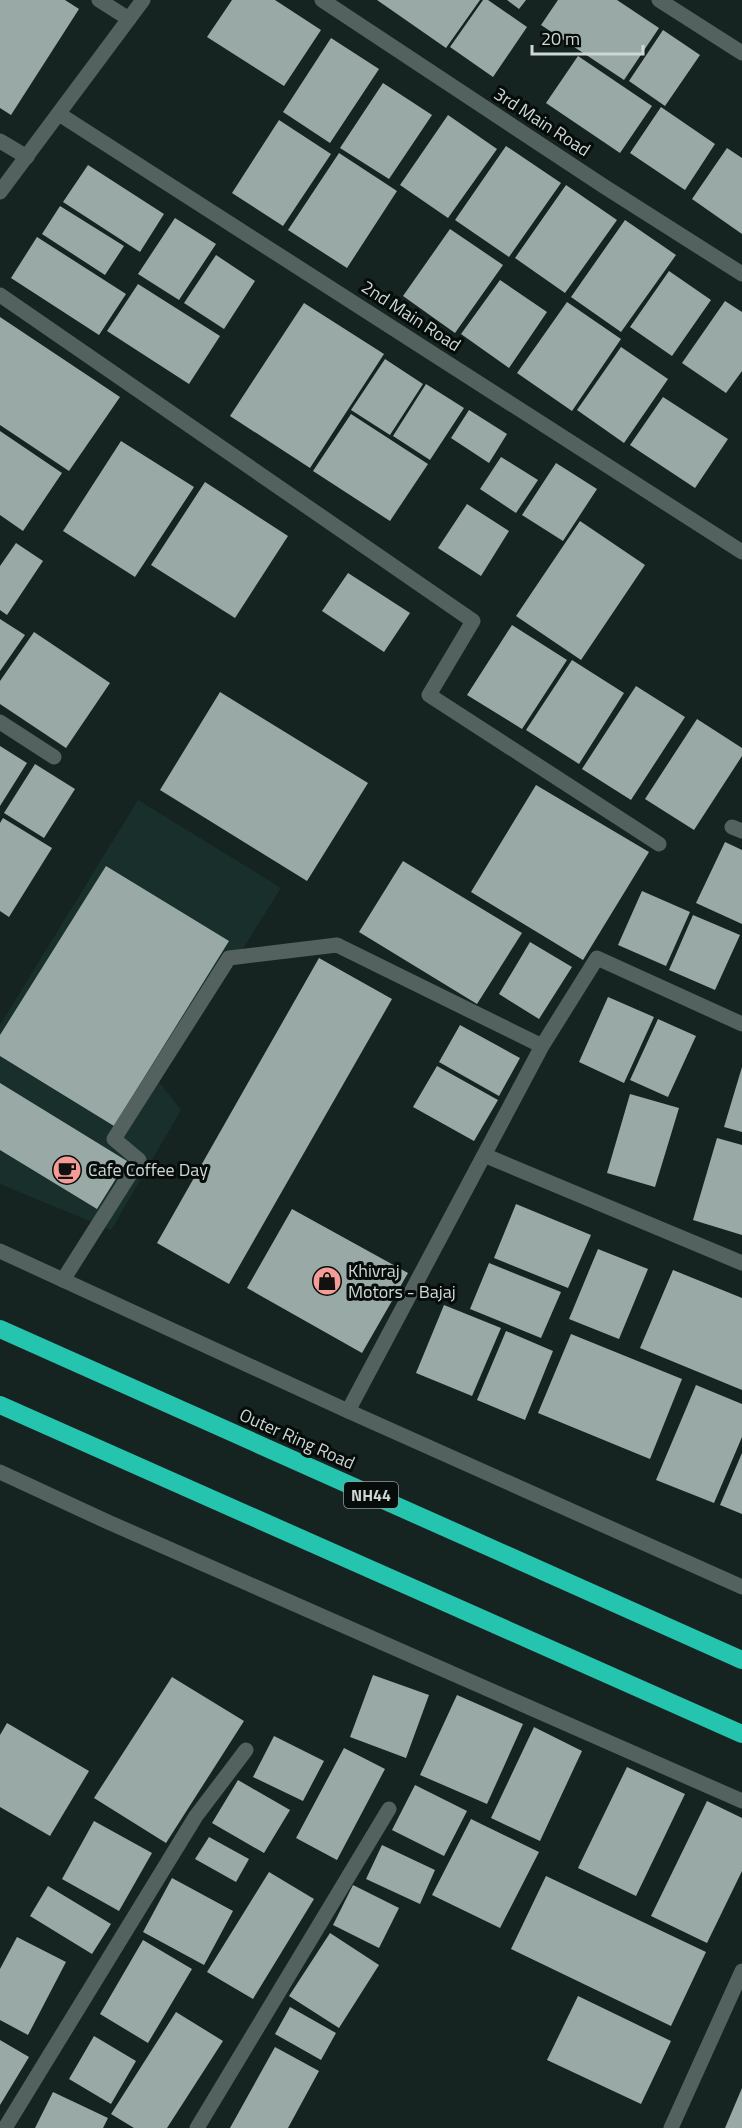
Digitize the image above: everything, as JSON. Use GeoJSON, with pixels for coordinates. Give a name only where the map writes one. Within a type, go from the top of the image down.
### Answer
{"type":"FeatureCollection","features":[{"type":"Feature","properties":{"kind":"highway","name":"Outer Ring Road"},"geometry":{"type":"LineString","coordinates":[[0,1329],[742,1660]]}},
{"type":"Feature","properties":{"kind":"highway"},"geometry":{"type":"LineString","coordinates":[[0,1404],[742,1734]]}},
{"type":"Feature","properties":{"kind":"street"},"geometry":{"type":"LineString","coordinates":[[99,0],[129,19]]}},
{"type":"Feature","properties":{"kind":"street"},"geometry":{"type":"LineString","coordinates":[[0,192],[143,0]]}},
{"type":"Feature","properties":{"kind":"street","name":"3rd Main Road"},"geometry":{"type":"LineString","coordinates":[[322,0],[605,187],[742,274]]}},
{"type":"Feature","properties":{"kind":"street"},"geometry":{"type":"LineString","coordinates":[[659,0],[742,53]]}},
{"type":"Feature","properties":{"kind":"street","name":"2nd Main Road"},"geometry":{"type":"LineString","coordinates":[[59,114],[742,552]]}},
{"type":"Feature","properties":{"kind":"street"},"geometry":{"type":"LineString","coordinates":[[0,141],[27,157]]}},
{"type":"Feature","properties":{"kind":"street"},"geometry":{"type":"LineString","coordinates":[[0,296],[473,621],[429,695],[659,844]]}},
{"type":"Feature","properties":{"kind":"street"},"geometry":{"type":"LineString","coordinates":[[0,722],[54,757]]}},
{"type":"Feature","properties":{"kind":"street"},"geometry":{"type":"LineString","coordinates":[[63,1280],[139,1160],[114,1139],[229,957],[337,945],[543,1046]]}},
{"type":"Feature","properties":{"kind":"street"},"geometry":{"type":"LineString","coordinates":[[348,1411],[543,1046],[597,958],[742,1024]]}},
{"type":"Feature","properties":{"kind":"street"},"geometry":{"type":"LineString","coordinates":[[484,1155],[742,1263]]}},
{"type":"Feature","properties":{"kind":"street"},"geometry":{"type":"LineString","coordinates":[[0,1251],[348,1411],[742,1587]]}},
{"type":"Feature","properties":{"kind":"street"},"geometry":{"type":"LineString","coordinates":[[0,1472],[119,1527],[742,1801]]}},
{"type":"Feature","properties":{"kind":"street"},"geometry":{"type":"LineString","coordinates":[[5,2128],[196,1816],[246,1750]]}},
{"type":"Feature","properties":{"kind":"street"},"geometry":{"type":"LineString","coordinates":[[197,2128],[389,1809]]}},
{"type":"Feature","properties":{"kind":"street"},"geometry":{"type":"LineString","coordinates":[[671,2128],[742,1971]]}},
{"type":"Feature","properties":{"kind":"shaded area"},"geometry":{"type":"Polygon","coordinates":[[[138,800],[281,888],[159,1082],[181,1110],[111,1230],[0,1184],[0,1025],[138,800]]]}},
{"type":"Feature","properties":{"kind":"building"},"geometry":{"type":"Polygon","coordinates":[[[0,0],[65,0],[79,9],[11,115],[0,108],[0,0]]]}},
{"type":"Feature","properties":{"kind":"building"},"geometry":{"type":"Polygon","coordinates":[[[232,0],[275,0],[321,30],[284,86],[207,37],[232,0]]]}},
{"type":"Feature","properties":{"kind":"building"},"geometry":{"type":"Polygon","coordinates":[[[377,0],[480,0],[446,48],[377,0]]]}},
{"type":"Feature","properties":{"kind":"building"},"geometry":{"type":"Polygon","coordinates":[[[483,0],[488,0],[527,27],[493,77],[450,47],[483,0]]]}},
{"type":"Feature","properties":{"kind":"building"},"geometry":{"type":"Polygon","coordinates":[[[507,0],[526,0],[519,9],[507,0]]]}},
{"type":"Feature","properties":{"kind":"building"},"geometry":{"type":"Polygon","coordinates":[[[558,0],[617,0],[659,28],[624,80],[541,25],[558,0]]]}},
{"type":"Feature","properties":{"kind":"building"},"geometry":{"type":"Polygon","coordinates":[[[663,30],[700,55],[665,106],[629,81],[663,30]]]}},
{"type":"Feature","properties":{"kind":"building"},"geometry":{"type":"Polygon","coordinates":[[[331,38],[379,69],[330,143],[283,112],[331,38]]]}},
{"type":"Feature","properties":{"kind":"building"},"geometry":{"type":"Polygon","coordinates":[[[578,56],[652,106],[620,153],[546,103],[578,56]]]}},
{"type":"Feature","properties":{"kind":"building"},"geometry":{"type":"Polygon","coordinates":[[[383,83],[432,115],[389,179],[340,148],[383,83]]]}},
{"type":"Feature","properties":{"kind":"building"},"geometry":{"type":"Polygon","coordinates":[[[661,107],[715,144],[685,190],[630,153],[661,107]]]}},
{"type":"Feature","properties":{"kind":"building"},"geometry":{"type":"Polygon","coordinates":[[[448,115],[497,149],[448,218],[400,185],[448,115]]]}},
{"type":"Feature","properties":{"kind":"building"},"geometry":{"type":"Polygon","coordinates":[[[279,120],[331,154],[283,226],[232,193],[279,120]]]}},
{"type":"Feature","properties":{"kind":"building"},"geometry":{"type":"Polygon","coordinates":[[[506,146],[561,183],[509,257],[455,220],[506,146]]]}},
{"type":"Feature","properties":{"kind":"building"},"geometry":{"type":"Polygon","coordinates":[[[727,148],[742,158],[742,234],[692,199],[727,148]]]}},
{"type":"Feature","properties":{"kind":"building"},"geometry":{"type":"Polygon","coordinates":[[[339,153],[397,191],[347,268],[288,230],[339,153]]]}},
{"type":"Feature","properties":{"kind":"building"},"geometry":{"type":"Polygon","coordinates":[[[88,165],[164,214],[140,252],[63,202],[88,165]]]}},
{"type":"Feature","properties":{"kind":"building"},"geometry":{"type":"Polygon","coordinates":[[[566,185],[617,220],[565,293],[515,258],[566,185]]]}},
{"type":"Feature","properties":{"kind":"building"},"geometry":{"type":"Polygon","coordinates":[[[60,206],[124,246],[105,275],[42,234],[60,206]]]}},
{"type":"Feature","properties":{"kind":"building"},"geometry":{"type":"Polygon","coordinates":[[[175,218],[216,244],[179,300],[138,274],[175,218]]]}},
{"type":"Feature","properties":{"kind":"building"},"geometry":{"type":"Polygon","coordinates":[[[625,220],[676,255],[621,332],[571,297],[625,220]]]}},
{"type":"Feature","properties":{"kind":"building"},"geometry":{"type":"Polygon","coordinates":[[[450,229],[503,265],[455,333],[403,296],[450,229]]]}},
{"type":"Feature","properties":{"kind":"building"},"geometry":{"type":"Polygon","coordinates":[[[37,237],[126,294],[99,335],[11,278],[37,237]]]}},
{"type":"Feature","properties":{"kind":"building"},"geometry":{"type":"Polygon","coordinates":[[[216,255],[255,281],[224,329],[184,303],[216,255]]]}},
{"type":"Feature","properties":{"kind":"building"},"geometry":{"type":"Polygon","coordinates":[[[669,271],[711,300],[672,356],[630,327],[669,271]]]}},
{"type":"Feature","properties":{"kind":"building"},"geometry":{"type":"Polygon","coordinates":[[[500,280],[547,312],[509,368],[461,334],[500,280]]]}},
{"type":"Feature","properties":{"kind":"building"},"geometry":{"type":"Polygon","coordinates":[[[138,284],[220,336],[189,384],[107,331],[138,284]]]}},
{"type":"Feature","properties":{"kind":"building"},"geometry":{"type":"Polygon","coordinates":[[[725,301],[742,312],[742,371],[726,393],[682,363],[725,301]]]}},
{"type":"Feature","properties":{"kind":"building"},"geometry":{"type":"Polygon","coordinates":[[[567,302],[621,339],[572,411],[517,373],[567,302]]]}},
{"type":"Feature","properties":{"kind":"building"},"geometry":{"type":"Polygon","coordinates":[[[304,303],[384,354],[310,468],[230,416],[304,303]]]}},
{"type":"Feature","properties":{"kind":"building"},"geometry":{"type":"Polygon","coordinates":[[[0,317],[120,397],[69,471],[0,425],[0,317]]]}},
{"type":"Feature","properties":{"kind":"building"},"geometry":{"type":"Polygon","coordinates":[[[621,347],[668,379],[624,443],[577,410],[621,347]]]}},
{"type":"Feature","properties":{"kind":"building"},"geometry":{"type":"Polygon","coordinates":[[[385,359],[423,384],[390,435],[351,410],[385,359]]]}},
{"type":"Feature","properties":{"kind":"building"},"geometry":{"type":"Polygon","coordinates":[[[426,384],[464,408],[430,460],[393,436],[426,384]]]}},
{"type":"Feature","properties":{"kind":"building"},"geometry":{"type":"Polygon","coordinates":[[[663,397],[728,439],[695,488],[630,445],[663,397]]]}},
{"type":"Feature","properties":{"kind":"building"},"geometry":{"type":"Polygon","coordinates":[[[469,410],[507,434],[489,463],[451,438],[469,410]]]}},
{"type":"Feature","properties":{"kind":"building"},"geometry":{"type":"Polygon","coordinates":[[[351,414],[428,464],[390,521],[313,471],[351,414]]]}},
{"type":"Feature","properties":{"kind":"building"},"geometry":{"type":"Polygon","coordinates":[[[0,431],[62,473],[23,531],[0,515],[0,431]]]}},
{"type":"Feature","properties":{"kind":"building"},"geometry":{"type":"Polygon","coordinates":[[[121,441],[194,487],[135,577],[63,531],[121,441]]]}},
{"type":"Feature","properties":{"kind":"building"},"geometry":{"type":"Polygon","coordinates":[[[501,457],[538,480],[516,513],[480,489],[501,457]]]}},
{"type":"Feature","properties":{"kind":"building"},"geometry":{"type":"Polygon","coordinates":[[[556,463],[597,489],[563,541],[522,515],[556,463]]]}},
{"type":"Feature","properties":{"kind":"building"},"geometry":{"type":"Polygon","coordinates":[[[205,482],[288,536],[235,618],[151,565],[205,482]]]}},
{"type":"Feature","properties":{"kind":"building"},"geometry":{"type":"Polygon","coordinates":[[[467,504],[509,531],[481,576],[438,548],[467,504]]]}},
{"type":"Feature","properties":{"kind":"building"},"geometry":{"type":"Polygon","coordinates":[[[580,521],[645,565],[581,660],[516,616],[580,521]]]}},
{"type":"Feature","properties":{"kind":"building"},"geometry":{"type":"Polygon","coordinates":[[[16,543],[43,561],[7,615],[0,610],[0,566],[16,543]]]}},
{"type":"Feature","properties":{"kind":"building"},"geometry":{"type":"Polygon","coordinates":[[[348,573],[410,613],[384,652],[322,611],[348,573]]]}},
{"type":"Feature","properties":{"kind":"building"},"geometry":{"type":"Polygon","coordinates":[[[0,619],[25,635],[0,671],[0,619]]]}},
{"type":"Feature","properties":{"kind":"building"},"geometry":{"type":"Polygon","coordinates":[[[512,625],[567,660],[522,729],[467,695],[512,625]]]}},
{"type":"Feature","properties":{"kind":"building"},"geometry":{"type":"Polygon","coordinates":[[[34,632],[110,683],[66,748],[0,704],[0,681],[34,632]]]}},
{"type":"Feature","properties":{"kind":"building"},"geometry":{"type":"Polygon","coordinates":[[[572,660],[624,693],[579,764],[526,730],[572,660]]]}},
{"type":"Feature","properties":{"kind":"building"},"geometry":{"type":"Polygon","coordinates":[[[636,686],[685,717],[631,800],[582,769],[636,686]]]}},
{"type":"Feature","properties":{"kind":"building"},"geometry":{"type":"Polygon","coordinates":[[[220,692],[368,783],[307,881],[160,790],[220,692]]]}},
{"type":"Feature","properties":{"kind":"building"},"geometry":{"type":"Polygon","coordinates":[[[697,719],[742,748],[742,756],[694,830],[645,799],[697,719]]]}},
{"type":"Feature","properties":{"kind":"building"},"geometry":{"type":"Polygon","coordinates":[[[0,746],[27,763],[0,806],[0,746]]]}},
{"type":"Feature","properties":{"kind":"building"},"geometry":{"type":"Polygon","coordinates":[[[35,764],[75,789],[44,838],[4,813],[35,764]]]}},
{"type":"Feature","properties":{"kind":"building"},"geometry":{"type":"Polygon","coordinates":[[[536,785],[649,852],[583,960],[471,892],[536,785]]]}},
{"type":"Feature","properties":{"kind":"building"},"geometry":{"type":"Polygon","coordinates":[[[3,818],[52,848],[9,917],[0,911],[0,823],[3,818]]]}},
{"type":"Feature","properties":{"kind":"building"},"geometry":{"type":"Polygon","coordinates":[[[725,842],[742,850],[742,924],[696,903],[725,842]]]}},
{"type":"Feature","properties":{"kind":"building"},"geometry":{"type":"Polygon","coordinates":[[[403,861],[522,933],[477,1004],[359,932],[403,861]]]}},
{"type":"Feature","properties":{"kind":"building"},"geometry":{"type":"Polygon","coordinates":[[[106,866],[229,941],[114,1126],[0,1056],[0,1035],[106,866]]]}},
{"type":"Feature","properties":{"kind":"building"},"geometry":{"type":"Polygon","coordinates":[[[642,891],[690,912],[666,966],[618,945],[642,891]]]}},
{"type":"Feature","properties":{"kind":"building"},"geometry":{"type":"Polygon","coordinates":[[[693,915],[740,935],[715,990],[669,970],[693,915]]]}},
{"type":"Feature","properties":{"kind":"building"},"geometry":{"type":"Polygon","coordinates":[[[530,942],[572,967],[539,1019],[499,994],[530,942]]]}},
{"type":"Feature","properties":{"kind":"building"},"geometry":{"type":"Polygon","coordinates":[[[319,958],[392,999],[229,1284],[157,1243],[319,958]]]}},
{"type":"Feature","properties":{"kind":"building"},"geometry":{"type":"Polygon","coordinates":[[[608,997],[654,1017],[624,1083],[579,1062],[608,997]]]}},
{"type":"Feature","properties":{"kind":"building"},"geometry":{"type":"Polygon","coordinates":[[[658,1019],[696,1036],[668,1097],[630,1080],[658,1019]]]}},
{"type":"Feature","properties":{"kind":"building"},"geometry":{"type":"Polygon","coordinates":[[[460,1025],[520,1058],[499,1096],[439,1062],[460,1025]]]}},
{"type":"Feature","properties":{"kind":"building"},"geometry":{"type":"Polygon","coordinates":[[[437,1066],[498,1100],[474,1141],[413,1107],[437,1066]]]}},
{"type":"Feature","properties":{"kind":"building"},"geometry":{"type":"Polygon","coordinates":[[[742,1067],[742,1132],[724,1127],[742,1067]]]}},
{"type":"Feature","properties":{"kind":"building"},"geometry":{"type":"Polygon","coordinates":[[[0,1083],[127,1161],[97,1209],[0,1150],[0,1083]]]}},
{"type":"Feature","properties":{"kind":"building"},"geometry":{"type":"Polygon","coordinates":[[[630,1094],[679,1108],[655,1187],[607,1173],[630,1094]]]}},
{"type":"Feature","properties":{"kind":"building"},"geometry":{"type":"Polygon","coordinates":[[[717,1138],[742,1145],[742,1235],[693,1220],[717,1138]]]}},
{"type":"Feature","properties":{"kind":"building"},"geometry":{"type":"Polygon","coordinates":[[[516,1204],[591,1235],[568,1288],[494,1258],[516,1204]]]}},
{"type":"Feature","properties":{"kind":"building","name":"Khivraj Motors - Bajaj"},"geometry":{"type":"Polygon","coordinates":[[[292,1209],[408,1273],[362,1353],[247,1288],[292,1209]]]}},
{"type":"Feature","properties":{"kind":"building"},"geometry":{"type":"Polygon","coordinates":[[[598,1249],[648,1269],[619,1339],[569,1319],[598,1249]]]}},
{"type":"Feature","properties":{"kind":"building"},"geometry":{"type":"Polygon","coordinates":[[[489,1263],[561,1292],[541,1338],[470,1309],[489,1263]]]}},
{"type":"Feature","properties":{"kind":"building"},"geometry":{"type":"Polygon","coordinates":[[[673,1270],[742,1298],[742,1390],[640,1348],[673,1270]]]}},
{"type":"Feature","properties":{"kind":"building"},"geometry":{"type":"Polygon","coordinates":[[[444,1305],[501,1328],[472,1396],[416,1373],[444,1305]]]}},
{"type":"Feature","properties":{"kind":"building"},"geometry":{"type":"Polygon","coordinates":[[[506,1331],[553,1351],[525,1420],[477,1400],[506,1331]]]}},
{"type":"Feature","properties":{"kind":"building"},"geometry":{"type":"Polygon","coordinates":[[[571,1334],[682,1379],[650,1459],[538,1413],[571,1334]]]}},
{"type":"Feature","properties":{"kind":"building"},"geometry":{"type":"Polygon","coordinates":[[[696,1385],[742,1404],[742,1437],[714,1503],[656,1480],[696,1385]]]}},
{"type":"Feature","properties":{"kind":"building"},"geometry":{"type":"Polygon","coordinates":[[[742,1453],[742,1514],[720,1505],[742,1453]]]}},
{"type":"Feature","properties":{"kind":"building"},"geometry":{"type":"Polygon","coordinates":[[[373,1675],[429,1695],[406,1758],[350,1737],[373,1675]]]}},
{"type":"Feature","properties":{"kind":"building"},"geometry":{"type":"Polygon","coordinates":[[[172,1677],[244,1721],[166,1843],[94,1798],[172,1677]]]}},
{"type":"Feature","properties":{"kind":"building"},"geometry":{"type":"Polygon","coordinates":[[[457,1695],[523,1724],[487,1804],[420,1775],[457,1695]]]}},
{"type":"Feature","properties":{"kind":"building"},"geometry":{"type":"Polygon","coordinates":[[[7,1723],[89,1771],[50,1836],[0,1807],[0,1735],[7,1723]]]}},
{"type":"Feature","properties":{"kind":"building"},"geometry":{"type":"Polygon","coordinates":[[[534,1727],[582,1751],[540,1841],[491,1818],[534,1727]]]}},
{"type":"Feature","properties":{"kind":"building"},"geometry":{"type":"Polygon","coordinates":[[[274,1736],[324,1761],[303,1801],[253,1777],[274,1736]]]}},
{"type":"Feature","properties":{"kind":"building"},"geometry":{"type":"Polygon","coordinates":[[[344,1748],[385,1769],[337,1860],[296,1838],[344,1748]]]}},
{"type":"Feature","properties":{"kind":"building"},"geometry":{"type":"Polygon","coordinates":[[[627,1767],[685,1794],[636,1896],[578,1868],[627,1767]]]}},
{"type":"Feature","properties":{"kind":"building"},"geometry":{"type":"Polygon","coordinates":[[[238,1780],[290,1810],[264,1853],[212,1823],[238,1780]]]}},
{"type":"Feature","properties":{"kind":"building"},"geometry":{"type":"Polygon","coordinates":[[[415,1785],[467,1811],[444,1856],[392,1830],[415,1785]]]}},
{"type":"Feature","properties":{"kind":"building"},"geometry":{"type":"Polygon","coordinates":[[[707,1801],[742,1818],[742,1871],[707,1943],[651,1916],[707,1801]]]}},
{"type":"Feature","properties":{"kind":"building"},"geometry":{"type":"Polygon","coordinates":[[[471,1819],[539,1852],[500,1928],[432,1895],[471,1819]]]}},
{"type":"Feature","properties":{"kind":"building"},"geometry":{"type":"Polygon","coordinates":[[[94,1821],[152,1853],[119,1911],[62,1879],[94,1821]]]}},
{"type":"Feature","properties":{"kind":"building"},"geometry":{"type":"Polygon","coordinates":[[[209,1837],[249,1859],[236,1882],[195,1859],[209,1837]]]}},
{"type":"Feature","properties":{"kind":"building"},"geometry":{"type":"Polygon","coordinates":[[[382,1845],[435,1870],[420,1904],[366,1879],[382,1845]]]}},
{"type":"Feature","properties":{"kind":"building"},"geometry":{"type":"Polygon","coordinates":[[[269,1872],[314,1899],[253,1999],[207,1972],[269,1872]]]}},
{"type":"Feature","properties":{"kind":"building"},"geometry":{"type":"Polygon","coordinates":[[[546,1876],[706,1952],[671,2026],[511,1949],[546,1876]]]}},
{"type":"Feature","properties":{"kind":"building"},"geometry":{"type":"Polygon","coordinates":[[[172,1878],[233,1911],[204,1965],[143,1932],[172,1878]]]}},
{"type":"Feature","properties":{"kind":"building"},"geometry":{"type":"Polygon","coordinates":[[[353,1885],[399,1908],[379,1948],[333,1925],[353,1885]]]}},
{"type":"Feature","properties":{"kind":"building"},"geometry":{"type":"Polygon","coordinates":[[[48,1886],[111,1924],[92,1954],[30,1916],[48,1886]]]}},
{"type":"Feature","properties":{"kind":"building"},"geometry":{"type":"Polygon","coordinates":[[[330,1933],[379,1965],[339,2028],[289,1996],[330,1933]]]}},
{"type":"Feature","properties":{"kind":"building"},"geometry":{"type":"Polygon","coordinates":[[[17,1937],[66,1962],[28,2035],[0,2020],[0,1969],[17,1937]]]}},
{"type":"Feature","properties":{"kind":"building"},"geometry":{"type":"Polygon","coordinates":[[[143,1940],[192,1969],[148,2043],[100,2014],[143,1940]]]}},
{"type":"Feature","properties":{"kind":"building"},"geometry":{"type":"Polygon","coordinates":[[[578,1996],[671,2041],[641,2104],[547,2060],[578,1996]]]}},
{"type":"Feature","properties":{"kind":"building"},"geometry":{"type":"Polygon","coordinates":[[[290,2007],[336,2033],[321,2060],[275,2034],[290,2007]]]}},
{"type":"Feature","properties":{"kind":"building"},"geometry":{"type":"Polygon","coordinates":[[[176,2012],[223,2041],[167,2128],[134,2128],[111,2114],[176,2012]]]}},
{"type":"Feature","properties":{"kind":"building"},"geometry":{"type":"Polygon","coordinates":[[[94,2036],[136,2061],[111,2104],[69,2079],[94,2036]]]}},
{"type":"Feature","properties":{"kind":"building"},"geometry":{"type":"Polygon","coordinates":[[[0,2040],[29,2057],[0,2105],[0,2040]]]}},
{"type":"Feature","properties":{"kind":"building"},"geometry":{"type":"Polygon","coordinates":[[[275,2047],[319,2071],[288,2128],[230,2128],[275,2047]]]}},
{"type":"Feature","properties":{"kind":"building"},"geometry":{"type":"Polygon","coordinates":[[[742,2088],[742,2128],[725,2128],[742,2088]]]}},
{"type":"Feature","properties":{"kind":"building"},"geometry":{"type":"Polygon","coordinates":[[[53,2092],[108,2118],[103,2128],[35,2128],[53,2092]]]}},
{"type":"Feature","properties":{"kind":"place","name":"Cafe Coffee Day"},"geometry":{"type":"Point","coordinates":[67,1170]}},
{"type":"Feature","properties":{"kind":"place","name":"Khivraj Motors - Bajaj"},"geometry":{"type":"Point","coordinates":[327,1281]}}]}
